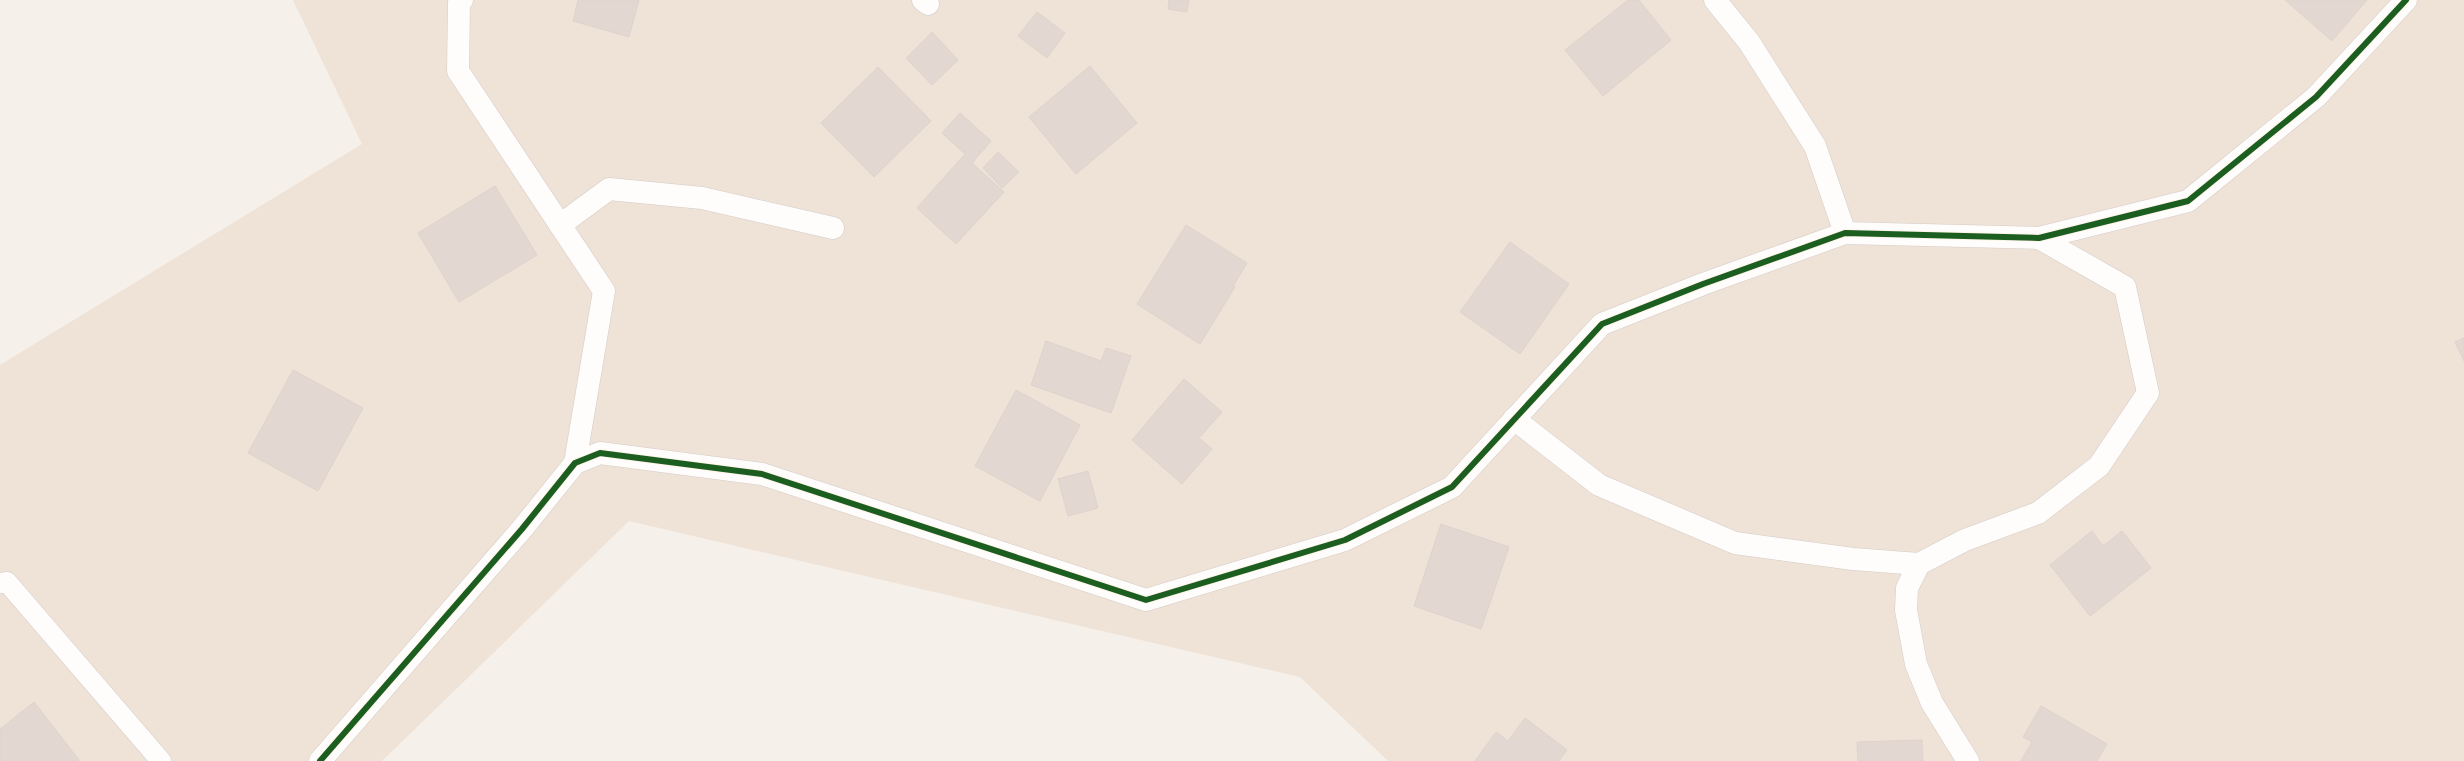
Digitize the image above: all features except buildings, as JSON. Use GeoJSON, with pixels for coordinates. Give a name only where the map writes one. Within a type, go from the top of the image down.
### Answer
{"type":"FeatureCollection","features":[{"type":"Feature","properties":{"kind":"street"},"geometry":{"type":"LineString","coordinates":[[320,761],[517,535],[575,463],[604,290],[458,71],[459,4],[462,0]]}},
{"type":"Feature","properties":{"kind":"street"},"geometry":{"type":"LineString","coordinates":[[1715,0],[1749,42],[1815,146],[1845,233]]}},
{"type":"Feature","properties":{"kind":"street"},"geometry":{"type":"LineString","coordinates":[[575,463],[600,453],[762,474],[1146,600],[1345,540],[1452,487],[1602,324],[1703,284],[1845,233],[2039,238],[2188,201],[2316,97],[2406,0]]}},
{"type":"Feature","properties":{"kind":"street"},"geometry":{"type":"LineString","coordinates":[[560,225],[609,189],[702,198],[833,228]]}},
{"type":"Feature","properties":{"kind":"street"},"geometry":{"type":"LineString","coordinates":[[1514,419],[1599,485],[1735,543],[1853,559],[1919,564],[1965,540],[2038,513],[2099,466],[2148,393],[2125,287],[2039,238]]}},
{"type":"Feature","properties":{"kind":"street"},"geometry":{"type":"LineString","coordinates":[[1919,564],[1906,588],[1906,610],[1916,664],[1932,703],[1968,761]]}},
{"type":"Feature","properties":{"kind":"lane"},"geometry":{"type":"LineString","coordinates":[[0,584],[7,582],[161,761]]}},
{"type":"Feature","properties":{"kind":"shaded area"},"geometry":{"type":"Polygon","coordinates":[[[293,0],[2464,0],[2464,761],[1388,761],[1300,677],[629,521],[382,761],[0,761],[0,365],[362,144],[293,0]]]}},
{"type":"Feature","properties":{"kind":"cycle path"},"geometry":{"type":"LineString","coordinates":[[320,761],[522,529],[575,463],[600,453],[762,474],[1146,600],[1345,540],[1452,487],[1602,324],[1703,284],[1845,233],[2039,238],[2188,201],[2316,97],[2406,0]]}}]}
